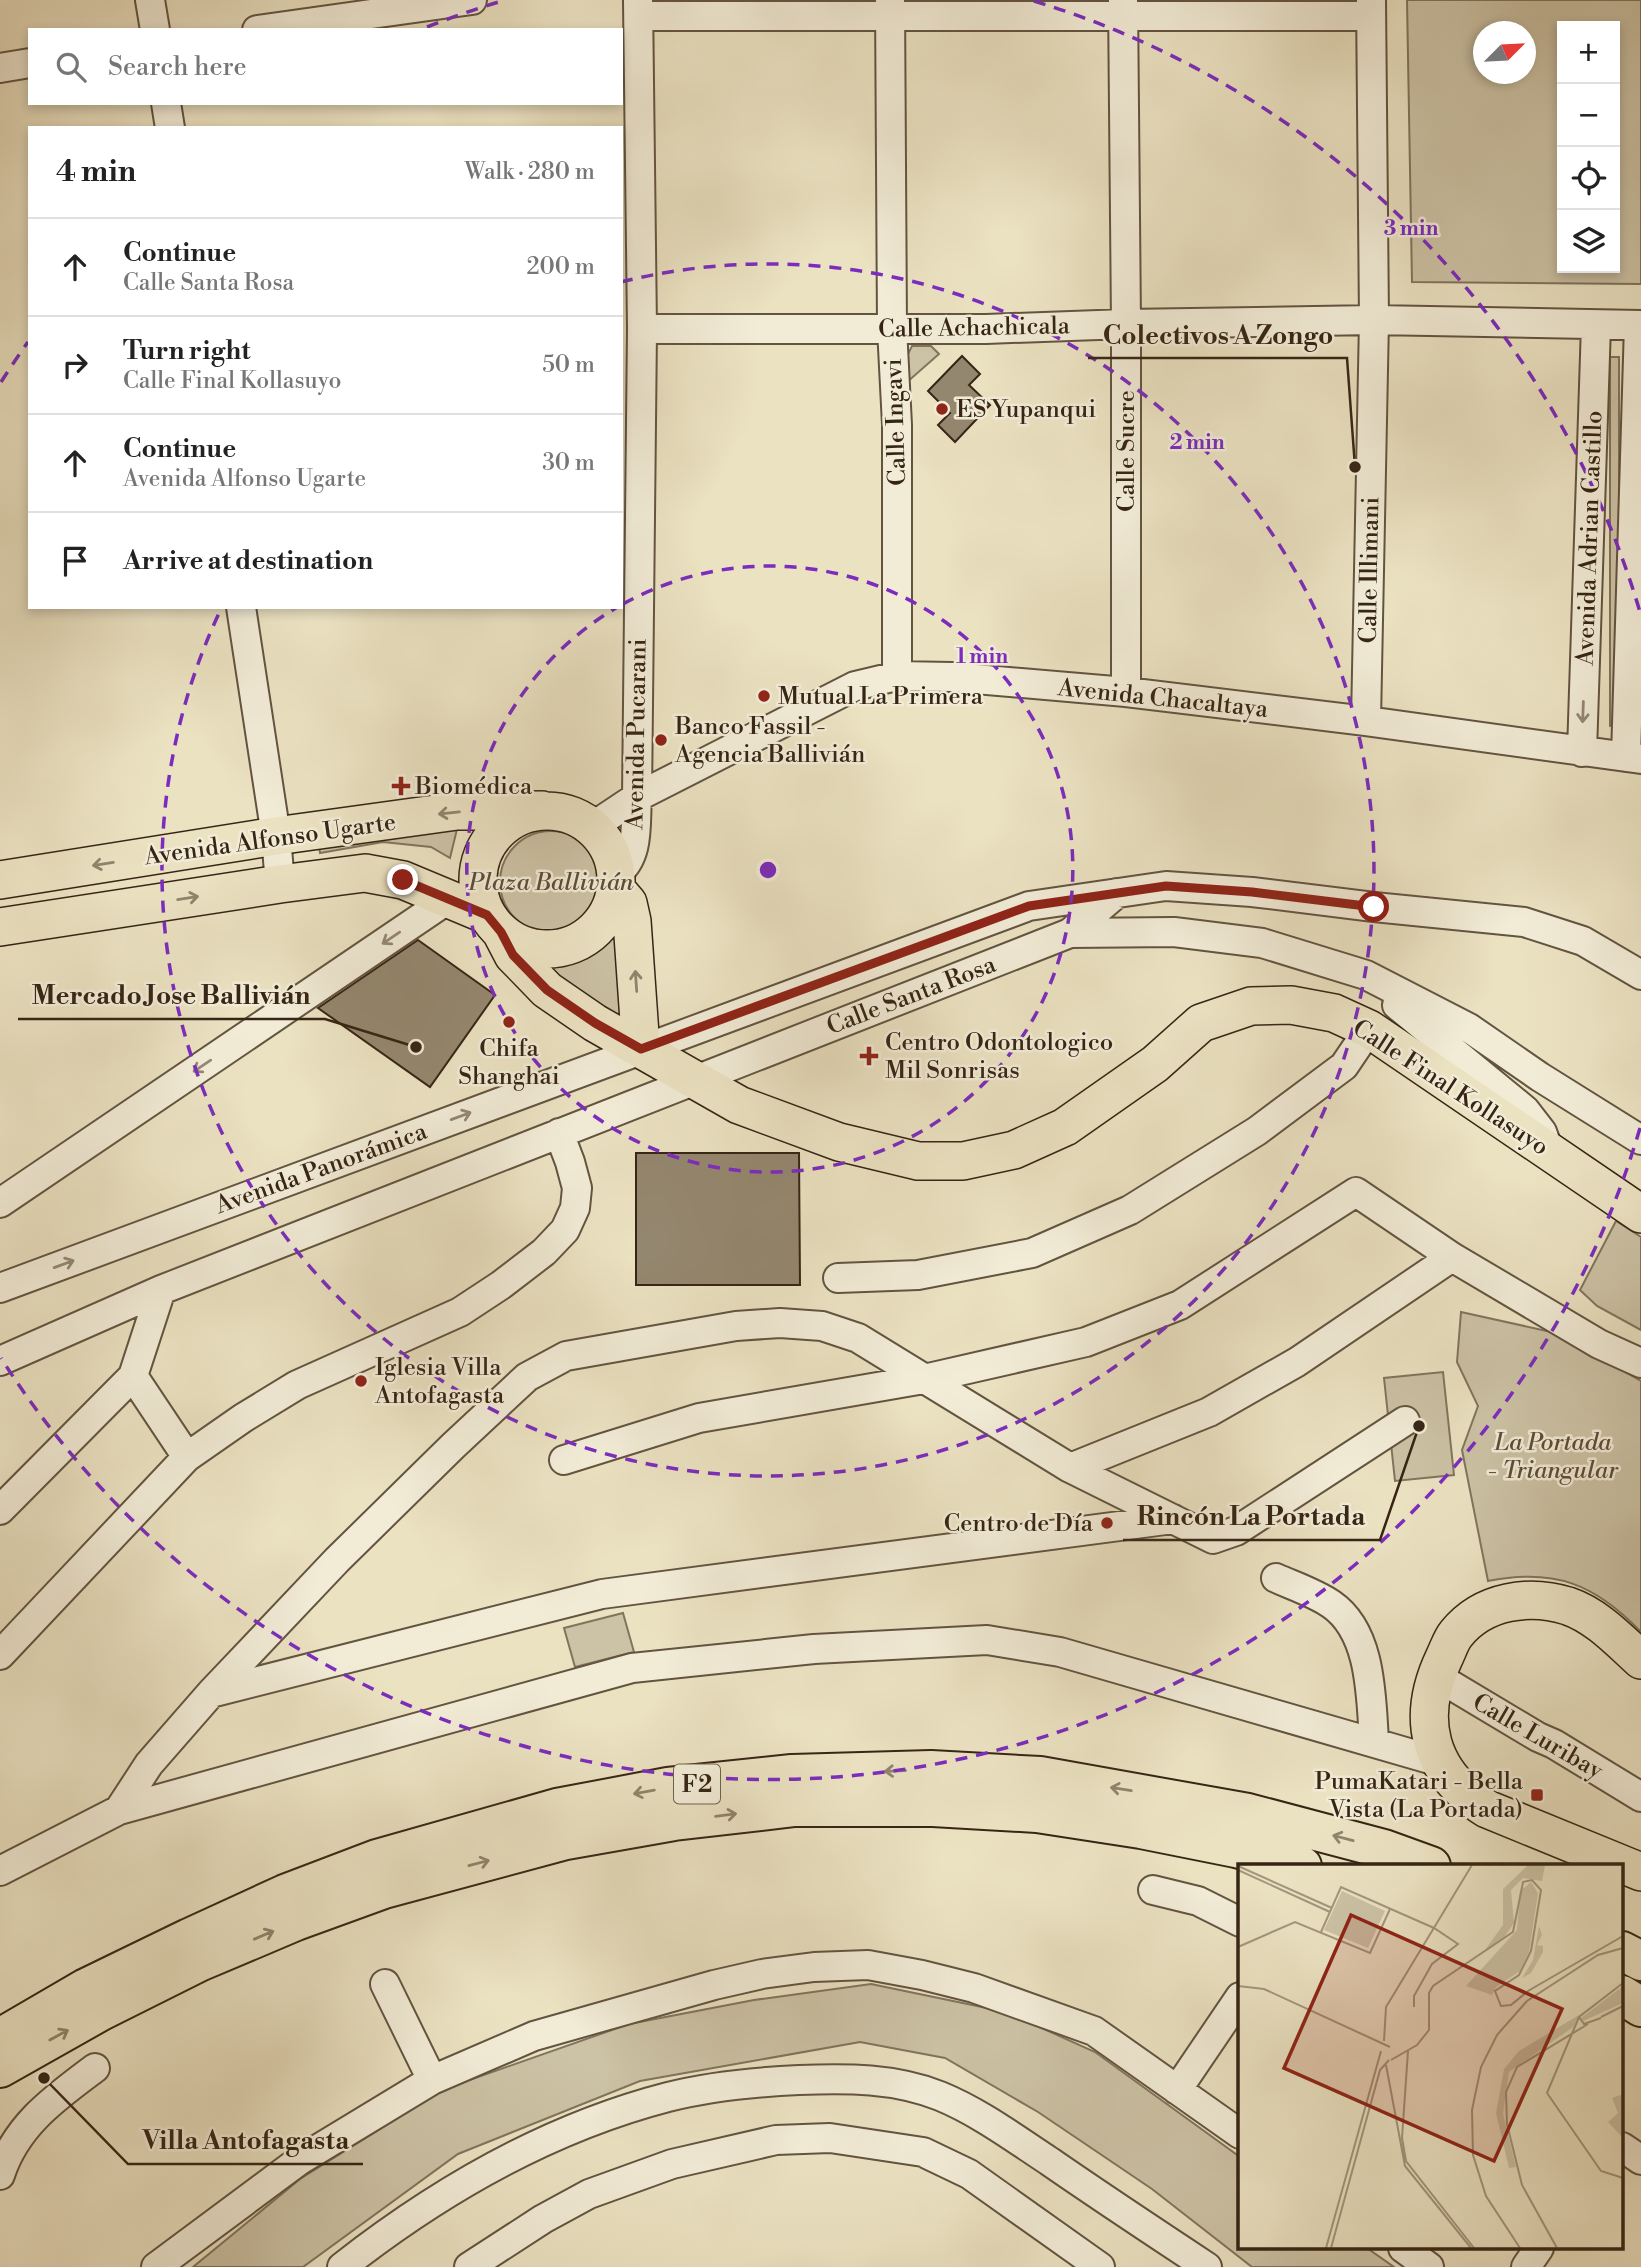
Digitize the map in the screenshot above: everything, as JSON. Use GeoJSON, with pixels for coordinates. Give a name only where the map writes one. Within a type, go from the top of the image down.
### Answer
{"type":"FeatureCollection","features":[{"type":"Feature","properties":{"kind":"highway","name":"F2"},"geometry":{"type":"LineString","coordinates":[[0,2038],[86,1989],[189,1938],[285,1894],[377,1858],[557,1808],[668,1787],[806,1773],[931,1770],[1041,1776],[1248,1813],[1384,1849],[1425,1864]]}},
{"type":"Feature","properties":{"kind":"highway","name":"F2"},"geometry":{"type":"LineString","coordinates":[[0,2068],[101,2011],[199,1962],[334,1907],[384,1889],[566,1840],[674,1821],[795,1807],[933,1807],[1037,1813],[1141,1829],[1236,1848],[1294,1864]]}},
{"type":"Feature","properties":{"kind":"highway"},"geometry":{"type":"LineString","coordinates":[[1624,1952],[1641,1961]]}},
{"type":"Feature","properties":{"kind":"highway"},"geometry":{"type":"LineString","coordinates":[[1624,1996],[1641,2007]]}},
{"type":"Feature","properties":{"kind":"main road","name":"Avenida Alfonso Ugarte"},"geometry":{"type":"LineString","coordinates":[[0,880],[276,836],[457,811],[542,810]]}},
{"type":"Feature","properties":{"kind":"main road"},"geometry":{"type":"LineString","coordinates":[[616,881],[608,914],[600,926],[578,943],[552,950],[525,946],[494,924],[480,898],[478,878],[479,866],[489,842],[496,832],[517,817],[542,810],[569,814],[592,827],[609,848],[616,881],[628,903],[632,921],[641,1049]]}},
{"type":"Feature","properties":{"kind":"main road","name":"Avenida Alfonso Ugarte"},"geometry":{"type":"LineString","coordinates":[[0,928],[365,873],[403,880],[494,924]]}},
{"type":"Feature","properties":{"kind":"main road","name":"Calle Final Kollasuyo"},"geometry":{"type":"LineString","coordinates":[[494,924],[513,955],[547,990],[595,1023],[739,1105],[839,1142],[918,1161],[963,1161],[1014,1150],[1065,1127],[1155,1063],[1201,1023],[1251,1006],[1291,1005],[1334,1013],[1369,1029],[1641,1214]]}},
{"type":"Feature","properties":{"kind":"main road"},"geometry":{"type":"LineString","coordinates":[[1621,1864],[1487,1809],[1471,1799],[1454,1783],[1440,1762],[1430,1737],[1428,1710],[1434,1679],[1456,1634],[1478,1614],[1503,1602],[1534,1599],[1570,1606],[1599,1622],[1641,1660]]}},
{"type":"Feature","properties":{"kind":"main road"},"geometry":{"type":"LineString","coordinates":[[1624,1865],[1641,1872]]}},
{"type":"Feature","properties":{"kind":"street"},"geometry":{"type":"LineString","coordinates":[[150,0],[155,28]]}},
{"type":"Feature","properties":{"kind":"street"},"geometry":{"type":"LineString","coordinates":[[271,28],[472,0]]}},
{"type":"Feature","properties":{"kind":"street"},"geometry":{"type":"LineString","coordinates":[[638,8],[1371,8]]}},
{"type":"Feature","properties":{"kind":"street","name":"Avenida Pucarani"},"geometry":{"type":"LineString","coordinates":[[616,881],[633,854],[637,797],[642,329],[638,8]]}},
{"type":"Feature","properties":{"kind":"street","name":"Calle Ingavi"},"geometry":{"type":"LineString","coordinates":[[890,8],[892,328],[897,425],[897,676]]}},
{"type":"Feature","properties":{"kind":"street","name":"Calle Sucre"},"geometry":{"type":"LineString","coordinates":[[1123,8],[1126,692]]}},
{"type":"Feature","properties":{"kind":"street","name":"Calle Illimani"},"geometry":{"type":"LineString","coordinates":[[1366,720],[1374,320],[1371,8]]}},
{"type":"Feature","properties":{"kind":"street"},"geometry":{"type":"LineString","coordinates":[[0,68],[28,63]]}},
{"type":"Feature","properties":{"kind":"street"},"geometry":{"type":"LineString","coordinates":[[166,105],[170,126]]}},
{"type":"Feature","properties":{"kind":"street","name":"Calle Achachicala"},"geometry":{"type":"LineString","coordinates":[[642,329],[986,328],[1374,320],[1640,325]]}},
{"type":"Feature","properties":{"kind":"street","name":"Avenida Adrian Castillo"},"geometry":{"type":"LineString","coordinates":[[1582,751],[1596,325]]}},
{"type":"Feature","properties":{"kind":"street","name":"Avenida Adrian Castillo"},"geometry":{"type":"LineString","coordinates":[[1633,758],[1640,325]]}},
{"type":"Feature","properties":{"kind":"street"},"geometry":{"type":"LineString","coordinates":[[242,609],[276,836],[280,884]]}},
{"type":"Feature","properties":{"kind":"street","name":"Avenida Chacaltaya"},"geometry":{"type":"LineString","coordinates":[[592,827],[637,797],[855,686],[897,676],[952,677],[1126,692],[1366,720],[1633,758]]}},
{"type":"Feature","properties":{"kind":"street","name":"Calle Santa Rosa"},"geometry":{"type":"LineString","coordinates":[[641,1049],[1029,906],[1166,886],[1227,890],[1524,922],[1583,941],[1641,975]]}},
{"type":"Feature","properties":{"kind":"street","name":"Calle Santa Rosa"},"geometry":{"type":"LineString","coordinates":[[0,1362],[161,1290],[1070,933],[1117,893]]}},
{"type":"Feature","properties":{"kind":"street"},"geometry":{"type":"LineString","coordinates":[[0,1203],[447,900]]}},
{"type":"Feature","properties":{"kind":"street","name":"Calle Final Kollasuyo"},"geometry":{"type":"LineString","coordinates":[[1070,933],[1174,932],[1262,943],[1366,975],[1469,1028],[1540,1077],[1641,1140]]}},
{"type":"Feature","properties":{"kind":"street"},"geometry":{"type":"LineString","coordinates":[[1366,975],[1397,1005],[1525,1110],[1542,1132],[1549,1151]]}},
{"type":"Feature","properties":{"kind":"street"},"geometry":{"type":"LineString","coordinates":[[838,1278],[918,1275],[1032,1253],[1130,1209],[1258,1131],[1344,1066],[1369,1029]]}},
{"type":"Feature","properties":{"kind":"street","name":"Avenida Panorámica"},"geometry":{"type":"LineString","coordinates":[[0,1287],[641,1049]]}},
{"type":"Feature","properties":{"kind":"street"},"geometry":{"type":"LineString","coordinates":[[0,1655],[187,1457],[297,1385],[460,1312],[544,1252],[565,1230],[575,1208],[577,1188],[559,1133]]}},
{"type":"Feature","properties":{"kind":"street"},"geometry":{"type":"LineString","coordinates":[[564,1460],[699,1418],[924,1379],[1086,1342],[1180,1305],[1356,1192],[1452,1257],[1599,1345],[1641,1363]]}},
{"type":"Feature","properties":{"kind":"street"},"geometry":{"type":"LineString","coordinates":[[1070,1468],[1209,1412],[1297,1362],[1452,1257]]}},
{"type":"Feature","properties":{"kind":"street"},"geometry":{"type":"LineString","coordinates":[[0,1510],[133,1376],[161,1290]]}},
{"type":"Feature","properties":{"kind":"street"},"geometry":{"type":"LineString","coordinates":[[119,1810],[149,1764],[211,1693],[337,1560],[527,1377],[566,1356],[704,1331],[780,1323],[822,1326],[858,1338],[1070,1468],[1213,1539],[1236,1531],[1405,1421]]}},
{"type":"Feature","properties":{"kind":"street"},"geometry":{"type":"LineString","coordinates":[[133,1376],[187,1457]]}},
{"type":"Feature","properties":{"kind":"street"},"geometry":{"type":"LineString","coordinates":[[211,1693],[602,1594],[1173,1519]]}},
{"type":"Feature","properties":{"kind":"street"},"geometry":{"type":"LineString","coordinates":[[1276,1578],[1331,1604],[1349,1621],[1361,1650],[1371,1689],[1374,1741]]}},
{"type":"Feature","properties":{"kind":"street"},"geometry":{"type":"LineString","coordinates":[[0,1871],[119,1810],[632,1668],[814,1649],[987,1640],[1059,1652],[1440,1762]]}},
{"type":"Feature","properties":{"kind":"street","name":"Calle Luribay"},"geometry":{"type":"LineString","coordinates":[[1434,1679],[1451,1685],[1538,1737],[1555,1744],[1641,1797]]}},
{"type":"Feature","properties":{"kind":"street"},"geometry":{"type":"LineString","coordinates":[[1153,1890],[1198,1901],[1238,1921]]}},
{"type":"Feature","properties":{"kind":"street"},"geometry":{"type":"LineString","coordinates":[[156,2267],[300,2160],[432,2080],[534,2036],[714,1985],[762,1974],[814,1967],[868,1965],[922,1975],[974,1988],[1094,2031],[1238,2133]]}},
{"type":"Feature","properties":{"kind":"street"},"geometry":{"type":"LineString","coordinates":[[385,1984],[432,2080]]}},
{"type":"Feature","properties":{"kind":"street"},"geometry":{"type":"LineString","coordinates":[[1177,2090],[1238,2000]]}},
{"type":"Feature","properties":{"kind":"street"},"geometry":{"type":"LineString","coordinates":[[0,2175],[4,2161],[30,2120],[95,2068]]}},
{"type":"Feature","properties":{"kind":"street"},"geometry":{"type":"LineString","coordinates":[[342,2267],[388,2231],[482,2171],[571,2129],[668,2096],[749,2082],[834,2078],[887,2081],[939,2096],[983,2118],[1207,2267]]}},
{"type":"Feature","properties":{"kind":"street"},"geometry":{"type":"LineString","coordinates":[[469,2267],[543,2219],[589,2194],[672,2164],[776,2140],[830,2138],[923,2152],[969,2174],[1100,2267]]}},
{"type":"Feature","properties":{"kind":"street"},"geometry":{"type":"LineString","coordinates":[[1624,2148],[1641,2160]]}},
{"type":"Feature","properties":{"kind":"street"},"geometry":{"type":"LineString","coordinates":[[1406,2250],[1429,2267]]}},
{"type":"Feature","properties":{"kind":"street"},"geometry":{"type":"LineString","coordinates":[[1526,2267],[1538,2250]]}},
{"type":"Feature","properties":{"kind":"green space"},"geometry":{"type":"Polygon","coordinates":[[[1407,0],[1641,0],[1641,284],[1412,282],[1407,0]]]}},
{"type":"Feature","properties":{"kind":"green space"},"geometry":{"type":"Polygon","coordinates":[[[912,346],[931,346],[939,354],[906,383],[907,356],[912,346]]]}},
{"type":"Feature","properties":{"kind":"green space"},"geometry":{"type":"Polygon","coordinates":[[[1610,357],[1619,357],[1619,725],[1610,726],[1610,357]]]}},
{"type":"Feature","properties":{"kind":"green space"},"geometry":{"type":"Polygon","coordinates":[[[459,821],[450,858],[431,847],[383,842],[320,853],[319,846],[459,821]]]}},
{"type":"Feature","properties":{"kind":"green space","name":"Plaza Ballivián"},"geometry":{"type":"Polygon","coordinates":[[[551,831],[570,835],[587,846],[598,863],[602,882],[598,901],[587,918],[570,929],[551,933],[532,929],[515,918],[504,901],[500,882],[504,863],[515,846],[532,835],[551,831]]]}},
{"type":"Feature","properties":{"kind":"green space"},"geometry":{"type":"Polygon","coordinates":[[[623,910],[631,996],[618,1023],[526,966],[556,960],[581,949],[602,933],[623,910]]]}},
{"type":"Feature","properties":{"kind":"green space"},"geometry":{"type":"Polygon","coordinates":[[[1616,1221],[1641,1237],[1641,1330],[1597,1306],[1580,1290],[1616,1221]]]}},
{"type":"Feature","properties":{"kind":"green space","name":"La Portada - Triangular"},"geometry":{"type":"Polygon","coordinates":[[[1461,1312],[1556,1333],[1641,1381],[1641,1632],[1607,1602],[1572,1584],[1534,1577],[1488,1581],[1462,1450],[1478,1406],[1457,1362],[1461,1312]]]}},
{"type":"Feature","properties":{"kind":"green space"},"geometry":{"type":"Polygon","coordinates":[[[1443,1372],[1454,1475],[1395,1481],[1384,1378],[1443,1372]]]}},
{"type":"Feature","properties":{"kind":"green space"},"geometry":{"type":"Polygon","coordinates":[[[623,1613],[634,1652],[575,1667],[564,1628],[623,1613]]]}},
{"type":"Feature","properties":{"kind":"green space"},"geometry":{"type":"Polygon","coordinates":[[[871,1984],[1006,2012],[1095,2052],[1238,2156],[1238,2250],[1370,2250],[1394,2267],[1252,2267],[1152,2189],[1038,2112],[945,2058],[860,2042],[640,2081],[458,2154],[303,2267],[193,2267],[300,2179],[444,2089],[629,2024],[754,2000],[871,1984]]]}},
{"type":"Feature","properties":{"kind":"building"},"geometry":{"type":"Polygon","coordinates":[[[962,356],[980,374],[969,385],[990,405],[955,442],[938,425],[950,413],[928,391],[962,356]]]}},
{"type":"Feature","properties":{"kind":"building"},"geometry":{"type":"Polygon","coordinates":[[[418,940],[495,995],[430,1087],[318,1008],[418,940]]]}},
{"type":"Feature","properties":{"kind":"building"},"geometry":{"type":"Polygon","coordinates":[[[636,1153],[799,1153],[800,1285],[636,1285],[636,1153]]]}},
{"type":"Feature","properties":{"kind":"place","name":"ES Yupanqui"},"geometry":{"type":"Point","coordinates":[942,409]}},
{"type":"Feature","properties":{"kind":"place","name":"Colectivos A Zongo"},"geometry":{"type":"Point","coordinates":[1355,467]}},
{"type":"Feature","properties":{"kind":"place","name":"Mutual La Primera"},"geometry":{"type":"Point","coordinates":[764,696]}},
{"type":"Feature","properties":{"kind":"place","name":"Banco Fassil - Agencia Ballivián"},"geometry":{"type":"Point","coordinates":[661,740]}},
{"type":"Feature","properties":{"kind":"place","name":"Biomédica"},"geometry":{"type":"Point","coordinates":[401,786]}},
{"type":"Feature","properties":{"kind":"place","name":"Chifa Shanghai"},"geometry":{"type":"Point","coordinates":[509,1022]}},
{"type":"Feature","properties":{"kind":"place","name":"Mercado Jose Ballivián"},"geometry":{"type":"Point","coordinates":[416,1047]}},
{"type":"Feature","properties":{"kind":"place","name":"Centro Odontologico Mil Sonrisas"},"geometry":{"type":"Point","coordinates":[869,1056]}},
{"type":"Feature","properties":{"kind":"place","name":"Iglesia Villa Antofagasta"},"geometry":{"type":"Point","coordinates":[361,1381]}},
{"type":"Feature","properties":{"kind":"place","name":"Rincón La Portada"},"geometry":{"type":"Point","coordinates":[1419,1426]}},
{"type":"Feature","properties":{"kind":"place","name":"Centro de Día"},"geometry":{"type":"Point","coordinates":[1107,1523]}},
{"type":"Feature","properties":{"kind":"place","name":"PumaKatari - Bella Vista (La Portada)"},"geometry":{"type":"Point","coordinates":[1537,1795]}},
{"type":"Feature","properties":{"kind":"place","name":"Villa Antofagasta"},"geometry":{"type":"Point","coordinates":[44,2078]}},
{"type":"Feature","properties":{"kind":"route"},"geometry":{"type":"LineString","coordinates":[[403,880],[487,915],[501,932],[513,955],[547,990],[595,1023],[641,1049],[1029,906],[1166,886],[1252,892],[1374,907]]}}]}
